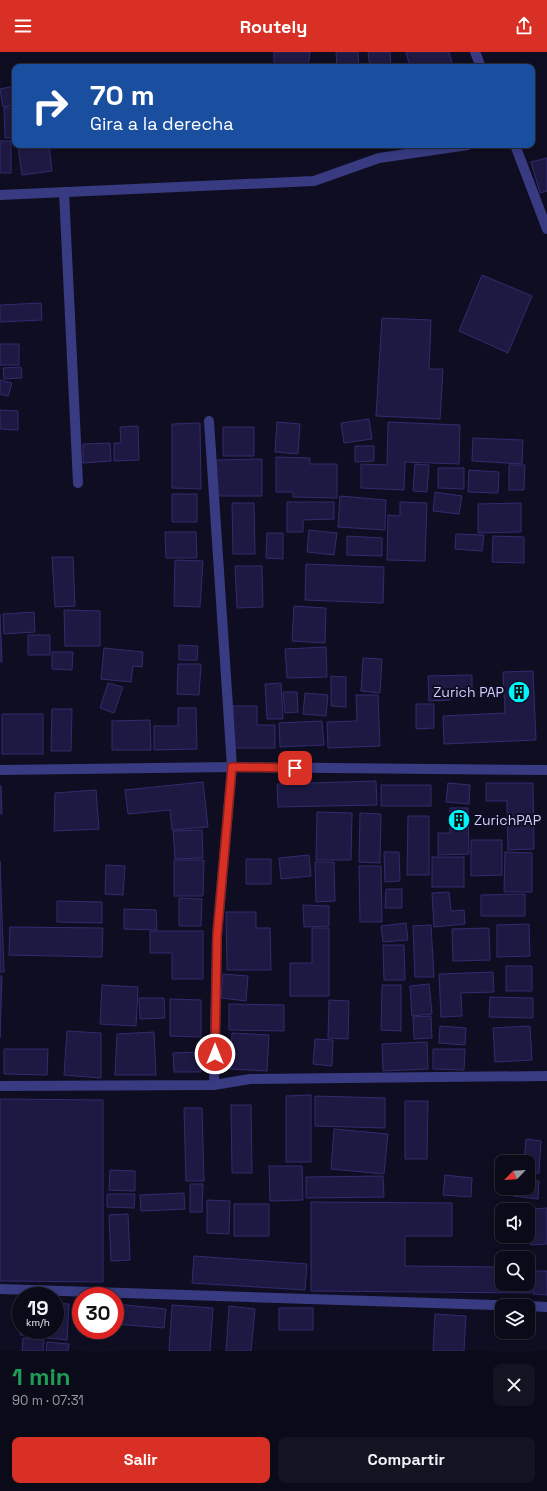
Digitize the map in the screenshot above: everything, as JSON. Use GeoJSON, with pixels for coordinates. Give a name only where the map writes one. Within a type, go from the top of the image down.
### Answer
{"type":"FeatureCollection","features":[{"type":"Feature","properties":{"kind":"street"},"geometry":{"type":"LineString","coordinates":[[475,52],[481,64]]}},
{"type":"Feature","properties":{"kind":"street"},"geometry":{"type":"LineString","coordinates":[[0,195],[314,181],[379,158],[447,148]]}},
{"type":"Feature","properties":{"kind":"street"},"geometry":{"type":"LineString","coordinates":[[516,148],[547,229]]}},
{"type":"Feature","properties":{"kind":"street"},"geometry":{"type":"LineString","coordinates":[[64,192],[78,483]]}},
{"type":"Feature","properties":{"kind":"street"},"geometry":{"type":"LineString","coordinates":[[209,421],[232,767],[217,936],[214,1085]]}},
{"type":"Feature","properties":{"kind":"street"},"geometry":{"type":"LineString","coordinates":[[0,770],[232,767],[547,770]]}},
{"type":"Feature","properties":{"kind":"street"},"geometry":{"type":"LineString","coordinates":[[0,1086],[214,1085],[250,1080],[547,1076]]}},
{"type":"Feature","properties":{"kind":"street"},"geometry":{"type":"LineString","coordinates":[[0,1289],[495,1305]]}},
{"type":"Feature","properties":{"kind":"street"},"geometry":{"type":"LineString","coordinates":[[535,1306],[547,1307]]}},
{"type":"Feature","properties":{"kind":"building"},"geometry":{"type":"Polygon","coordinates":[[[274,52],[310,52],[308,64],[274,64],[274,52]]]}},
{"type":"Feature","properties":{"kind":"building"},"geometry":{"type":"Polygon","coordinates":[[[336,52],[358,52],[359,64],[337,64],[336,52]]]}},
{"type":"Feature","properties":{"kind":"building"},"geometry":{"type":"Polygon","coordinates":[[[368,52],[390,52],[391,64],[370,64],[368,52]]]}},
{"type":"Feature","properties":{"kind":"building"},"geometry":{"type":"Polygon","coordinates":[[[406,52],[449,52],[452,64],[409,64],[406,52]]]}},
{"type":"Feature","properties":{"kind":"building"},"geometry":{"type":"Polygon","coordinates":[[[12,87],[12,106],[3,107],[0,89],[12,87]]]}},
{"type":"Feature","properties":{"kind":"building"},"geometry":{"type":"Polygon","coordinates":[[[4,108],[12,108],[12,138],[5,138],[4,108]]]}},
{"type":"Feature","properties":{"kind":"building"},"geometry":{"type":"Polygon","coordinates":[[[0,141],[11,141],[11,173],[0,173],[0,141]]]}},
{"type":"Feature","properties":{"kind":"building"},"geometry":{"type":"Polygon","coordinates":[[[18,148],[49,148],[52,171],[22,175],[18,148]]]}},
{"type":"Feature","properties":{"kind":"building"},"geometry":{"type":"Polygon","coordinates":[[[547,158],[547,191],[540,193],[531,162],[547,158]]]}},
{"type":"Feature","properties":{"kind":"building"},"geometry":{"type":"Polygon","coordinates":[[[482,275],[532,296],[508,353],[459,331],[482,275]]]}},
{"type":"Feature","properties":{"kind":"building"},"geometry":{"type":"Polygon","coordinates":[[[41,303],[42,320],[0,322],[0,305],[41,303]]]}},
{"type":"Feature","properties":{"kind":"building"},"geometry":{"type":"Polygon","coordinates":[[[382,318],[431,320],[429,369],[443,369],[440,419],[376,416],[382,318]]]}},
{"type":"Feature","properties":{"kind":"building"},"geometry":{"type":"Polygon","coordinates":[[[0,344],[19,344],[19,365],[0,365],[0,344]]]}},
{"type":"Feature","properties":{"kind":"building"},"geometry":{"type":"Polygon","coordinates":[[[21,367],[22,378],[4,379],[3,368],[21,367]]]}},
{"type":"Feature","properties":{"kind":"building"},"geometry":{"type":"Polygon","coordinates":[[[0,380],[12,383],[8,396],[0,394],[0,380]]]}},
{"type":"Feature","properties":{"kind":"building"},"geometry":{"type":"Polygon","coordinates":[[[0,410],[18,411],[18,430],[0,429],[0,410]]]}},
{"type":"Feature","properties":{"kind":"building"},"geometry":{"type":"Polygon","coordinates":[[[369,419],[372,439],[344,443],[341,423],[369,419]]]}},
{"type":"Feature","properties":{"kind":"building"},"geometry":{"type":"Polygon","coordinates":[[[277,422],[300,424],[298,454],[275,452],[277,422]]]}},
{"type":"Feature","properties":{"kind":"building"},"geometry":{"type":"Polygon","coordinates":[[[388,422],[460,425],[459,464],[405,462],[404,490],[361,488],[361,464],[387,465],[388,422]]]}},
{"type":"Feature","properties":{"kind":"building"},"geometry":{"type":"Polygon","coordinates":[[[200,423],[201,489],[172,488],[172,424],[200,423]]]}},
{"type":"Feature","properties":{"kind":"building"},"geometry":{"type":"Polygon","coordinates":[[[138,426],[139,460],[114,461],[114,443],[121,443],[120,427],[138,426]]]}},
{"type":"Feature","properties":{"kind":"building"},"geometry":{"type":"Polygon","coordinates":[[[223,427],[254,427],[254,456],[223,456],[223,427]]]}},
{"type":"Feature","properties":{"kind":"building"},"geometry":{"type":"Polygon","coordinates":[[[473,438],[523,440],[522,464],[472,461],[473,438]]]}},
{"type":"Feature","properties":{"kind":"building"},"geometry":{"type":"Polygon","coordinates":[[[110,443],[111,461],[83,463],[83,444],[110,443]]]}},
{"type":"Feature","properties":{"kind":"building"},"geometry":{"type":"Polygon","coordinates":[[[355,446],[374,446],[374,461],[355,462],[355,446]]]}},
{"type":"Feature","properties":{"kind":"building"},"geometry":{"type":"Polygon","coordinates":[[[276,457],[310,458],[310,464],[337,464],[337,498],[293,497],[293,492],[276,492],[276,457]]]}},
{"type":"Feature","properties":{"kind":"building"},"geometry":{"type":"Polygon","coordinates":[[[262,459],[262,496],[216,496],[215,460],[262,459]]]}},
{"type":"Feature","properties":{"kind":"building"},"geometry":{"type":"Polygon","coordinates":[[[415,464],[429,465],[427,492],[413,491],[415,464]]]}},
{"type":"Feature","properties":{"kind":"building"},"geometry":{"type":"Polygon","coordinates":[[[509,465],[525,465],[524,490],[509,490],[509,465]]]}},
{"type":"Feature","properties":{"kind":"building"},"geometry":{"type":"Polygon","coordinates":[[[438,468],[464,468],[464,489],[438,488],[438,468]]]}},
{"type":"Feature","properties":{"kind":"building"},"geometry":{"type":"Polygon","coordinates":[[[469,470],[499,472],[498,493],[468,492],[469,470]]]}},
{"type":"Feature","properties":{"kind":"building"},"geometry":{"type":"Polygon","coordinates":[[[435,492],[462,496],[459,514],[433,511],[435,492]]]}},
{"type":"Feature","properties":{"kind":"building"},"geometry":{"type":"Polygon","coordinates":[[[172,494],[197,494],[197,522],[172,522],[172,494]]]}},
{"type":"Feature","properties":{"kind":"building"},"geometry":{"type":"Polygon","coordinates":[[[340,496],[386,500],[385,530],[338,527],[340,496]]]}},
{"type":"Feature","properties":{"kind":"building"},"geometry":{"type":"Polygon","coordinates":[[[287,502],[334,502],[334,519],[303,520],[303,532],[287,532],[287,502]]]}},
{"type":"Feature","properties":{"kind":"building"},"geometry":{"type":"Polygon","coordinates":[[[400,502],[427,503],[425,561],[387,560],[388,515],[400,516],[400,502]]]}},
{"type":"Feature","properties":{"kind":"building"},"geometry":{"type":"Polygon","coordinates":[[[232,503],[254,503],[255,554],[233,554],[232,503]]]}},
{"type":"Feature","properties":{"kind":"building"},"geometry":{"type":"Polygon","coordinates":[[[521,503],[521,532],[478,533],[478,504],[521,503]]]}},
{"type":"Feature","properties":{"kind":"building"},"geometry":{"type":"Polygon","coordinates":[[[309,530],[337,533],[334,555],[307,552],[309,530]]]}},
{"type":"Feature","properties":{"kind":"building"},"geometry":{"type":"Polygon","coordinates":[[[165,532],[196,532],[197,558],[166,558],[165,532]]]}},
{"type":"Feature","properties":{"kind":"building"},"geometry":{"type":"Polygon","coordinates":[[[267,533],[283,533],[283,559],[266,558],[267,533]]]}},
{"type":"Feature","properties":{"kind":"building"},"geometry":{"type":"Polygon","coordinates":[[[456,534],[484,535],[482,551],[455,549],[456,534]]]}},
{"type":"Feature","properties":{"kind":"building"},"geometry":{"type":"Polygon","coordinates":[[[347,536],[382,538],[382,556],[347,555],[347,536]]]}},
{"type":"Feature","properties":{"kind":"building"},"geometry":{"type":"Polygon","coordinates":[[[493,536],[524,537],[524,563],[492,562],[493,536]]]}},
{"type":"Feature","properties":{"kind":"building"},"geometry":{"type":"Polygon","coordinates":[[[52,557],[73,557],[75,606],[55,607],[52,557]]]}},
{"type":"Feature","properties":{"kind":"building"},"geometry":{"type":"Polygon","coordinates":[[[175,560],[203,561],[200,607],[174,606],[175,560]]]}},
{"type":"Feature","properties":{"kind":"building"},"geometry":{"type":"Polygon","coordinates":[[[306,564],[384,567],[383,603],[305,600],[306,564]]]}},
{"type":"Feature","properties":{"kind":"building"},"geometry":{"type":"Polygon","coordinates":[[[235,566],[262,566],[263,607],[237,608],[235,566]]]}},
{"type":"Feature","properties":{"kind":"building"},"geometry":{"type":"Polygon","coordinates":[[[294,606],[326,608],[325,643],[292,641],[294,606]]]}},
{"type":"Feature","properties":{"kind":"building"},"geometry":{"type":"Polygon","coordinates":[[[64,610],[100,611],[100,646],[65,646],[64,610]]]}},
{"type":"Feature","properties":{"kind":"building"},"geometry":{"type":"Polygon","coordinates":[[[34,612],[35,632],[4,634],[3,614],[34,612]]]}},
{"type":"Feature","properties":{"kind":"building"},"geometry":{"type":"Polygon","coordinates":[[[0,614],[2,662],[0,662],[0,614]]]}},
{"type":"Feature","properties":{"kind":"building"},"geometry":{"type":"Polygon","coordinates":[[[28,635],[50,635],[50,655],[28,655],[28,635]]]}},
{"type":"Feature","properties":{"kind":"building"},"geometry":{"type":"Polygon","coordinates":[[[179,645],[198,646],[197,660],[179,660],[179,645]]]}},
{"type":"Feature","properties":{"kind":"building"},"geometry":{"type":"Polygon","coordinates":[[[326,647],[327,677],[287,678],[285,649],[326,647]]]}},
{"type":"Feature","properties":{"kind":"building"},"geometry":{"type":"Polygon","coordinates":[[[104,648],[143,652],[142,667],[133,666],[131,682],[101,679],[104,648]]]}},
{"type":"Feature","properties":{"kind":"building"},"geometry":{"type":"Polygon","coordinates":[[[52,652],[73,652],[72,670],[52,669],[52,652]]]}},
{"type":"Feature","properties":{"kind":"building"},"geometry":{"type":"Polygon","coordinates":[[[363,658],[382,659],[380,693],[361,691],[363,658]]]}},
{"type":"Feature","properties":{"kind":"building"},"geometry":{"type":"Polygon","coordinates":[[[178,664],[201,664],[199,695],[177,694],[178,664]]]}},
{"type":"Feature","properties":{"kind":"building","name":"Zurich PAP"},"geometry":{"type":"Polygon","coordinates":[[[533,671],[536,740],[444,744],[443,716],[505,713],[503,672],[533,671]]]}},
{"type":"Feature","properties":{"kind":"building"},"geometry":{"type":"Polygon","coordinates":[[[472,675],[472,693],[450,693],[450,700],[429,701],[428,676],[472,675]]]}},
{"type":"Feature","properties":{"kind":"building"},"geometry":{"type":"Polygon","coordinates":[[[331,676],[346,677],[346,707],[331,706],[331,676]]]}},
{"type":"Feature","properties":{"kind":"building"},"geometry":{"type":"Polygon","coordinates":[[[108,683],[123,687],[114,713],[100,708],[108,683]]]}},
{"type":"Feature","properties":{"kind":"building"},"geometry":{"type":"Polygon","coordinates":[[[281,683],[283,719],[267,719],[265,684],[281,683]]]}},
{"type":"Feature","properties":{"kind":"building"},"geometry":{"type":"Polygon","coordinates":[[[283,692],[297,692],[298,712],[285,713],[283,692]]]}},
{"type":"Feature","properties":{"kind":"building"},"geometry":{"type":"Polygon","coordinates":[[[305,693],[328,695],[326,716],[303,714],[305,693]]]}},
{"type":"Feature","properties":{"kind":"building"},"geometry":{"type":"Polygon","coordinates":[[[356,695],[378,695],[380,746],[328,748],[327,722],[357,721],[356,695]]]}},
{"type":"Feature","properties":{"kind":"building"},"geometry":{"type":"Polygon","coordinates":[[[416,704],[434,704],[434,728],[416,729],[416,704]]]}},
{"type":"Feature","properties":{"kind":"building"},"geometry":{"type":"Polygon","coordinates":[[[233,706],[257,706],[257,725],[275,725],[275,748],[233,748],[233,706]]]}},
{"type":"Feature","properties":{"kind":"building"},"geometry":{"type":"Polygon","coordinates":[[[178,708],[196,708],[197,749],[154,750],[154,726],[178,726],[178,708]]]}},
{"type":"Feature","properties":{"kind":"building"},"geometry":{"type":"Polygon","coordinates":[[[52,709],[72,709],[71,751],[51,751],[52,709]]]}},
{"type":"Feature","properties":{"kind":"building"},"geometry":{"type":"Polygon","coordinates":[[[2,714],[43,714],[43,754],[2,754],[2,714]]]}},
{"type":"Feature","properties":{"kind":"building"},"geometry":{"type":"Polygon","coordinates":[[[150,720],[151,750],[112,750],[112,721],[150,720]]]}},
{"type":"Feature","properties":{"kind":"building"},"geometry":{"type":"Polygon","coordinates":[[[322,721],[324,745],[280,747],[279,723],[322,721]]]}},
{"type":"Feature","properties":{"kind":"building"},"geometry":{"type":"Polygon","coordinates":[[[376,781],[377,805],[278,807],[277,784],[376,781]]]}},
{"type":"Feature","properties":{"kind":"building"},"geometry":{"type":"Polygon","coordinates":[[[203,782],[208,827],[172,830],[170,810],[128,814],[125,790],[203,782]]]}},
{"type":"Feature","properties":{"kind":"building"},"geometry":{"type":"Polygon","coordinates":[[[448,783],[470,785],[469,804],[446,802],[448,783]]]}},
{"type":"Feature","properties":{"kind":"building"},"geometry":{"type":"Polygon","coordinates":[[[486,783],[533,783],[534,849],[508,850],[507,801],[486,801],[486,783]]]}},
{"type":"Feature","properties":{"kind":"building"},"geometry":{"type":"Polygon","coordinates":[[[381,785],[431,785],[431,806],[381,806],[381,785]]]}},
{"type":"Feature","properties":{"kind":"building"},"geometry":{"type":"Polygon","coordinates":[[[1,786],[2,814],[0,814],[1,786]]]}},
{"type":"Feature","properties":{"kind":"building"},"geometry":{"type":"Polygon","coordinates":[[[96,790],[99,829],[54,831],[55,793],[96,790]]]}},
{"type":"Feature","properties":{"kind":"building","name":"ZurichPAP"},"geometry":{"type":"Polygon","coordinates":[[[450,808],[468,808],[469,854],[438,855],[438,833],[450,833],[450,808]]]}},
{"type":"Feature","properties":{"kind":"building"},"geometry":{"type":"Polygon","coordinates":[[[317,812],[352,813],[351,860],[316,860],[317,812]]]}},
{"type":"Feature","properties":{"kind":"building"},"geometry":{"type":"Polygon","coordinates":[[[360,813],[381,814],[380,863],[359,862],[360,813]]]}},
{"type":"Feature","properties":{"kind":"building"},"geometry":{"type":"Polygon","coordinates":[[[408,816],[429,816],[429,875],[407,875],[408,816]]]}},
{"type":"Feature","properties":{"kind":"building"},"geometry":{"type":"Polygon","coordinates":[[[202,830],[203,858],[175,859],[173,831],[202,830]]]}},
{"type":"Feature","properties":{"kind":"building"},"geometry":{"type":"Polygon","coordinates":[[[471,840],[502,840],[502,875],[471,876],[471,840]]]}},
{"type":"Feature","properties":{"kind":"building"},"geometry":{"type":"Polygon","coordinates":[[[384,852],[399,852],[400,881],[385,882],[384,852]]]}},
{"type":"Feature","properties":{"kind":"building"},"geometry":{"type":"Polygon","coordinates":[[[505,852],[532,853],[532,892],[504,892],[505,852]]]}},
{"type":"Feature","properties":{"kind":"building"},"geometry":{"type":"Polygon","coordinates":[[[309,855],[311,876],[281,879],[279,858],[309,855]]]}},
{"type":"Feature","properties":{"kind":"building"},"geometry":{"type":"Polygon","coordinates":[[[432,857],[464,857],[464,887],[432,887],[432,857]]]}},
{"type":"Feature","properties":{"kind":"building"},"geometry":{"type":"Polygon","coordinates":[[[246,859],[271,859],[271,884],[246,884],[246,859]]]}},
{"type":"Feature","properties":{"kind":"building"},"geometry":{"type":"Polygon","coordinates":[[[174,860],[204,860],[203,896],[174,896],[174,860]]]}},
{"type":"Feature","properties":{"kind":"building"},"geometry":{"type":"Polygon","coordinates":[[[0,861],[4,972],[0,972],[0,861]]]}},
{"type":"Feature","properties":{"kind":"building"},"geometry":{"type":"Polygon","coordinates":[[[315,862],[334,862],[335,901],[316,902],[315,862]]]}},
{"type":"Feature","properties":{"kind":"building"},"geometry":{"type":"Polygon","coordinates":[[[106,865],[125,866],[123,895],[105,894],[106,865]]]}},
{"type":"Feature","properties":{"kind":"building"},"geometry":{"type":"Polygon","coordinates":[[[359,866],[381,866],[382,922],[360,922],[359,866]]]}},
{"type":"Feature","properties":{"kind":"building"},"geometry":{"type":"Polygon","coordinates":[[[386,889],[402,889],[402,908],[385,908],[386,889]]]}},
{"type":"Feature","properties":{"kind":"building"},"geometry":{"type":"Polygon","coordinates":[[[449,892],[451,911],[464,910],[465,924],[434,927],[432,893],[449,892]]]}},
{"type":"Feature","properties":{"kind":"building"},"geometry":{"type":"Polygon","coordinates":[[[525,894],[525,916],[481,916],[481,895],[525,894]]]}},
{"type":"Feature","properties":{"kind":"building"},"geometry":{"type":"Polygon","coordinates":[[[179,898],[202,899],[201,926],[179,926],[179,898]]]}},
{"type":"Feature","properties":{"kind":"building"},"geometry":{"type":"Polygon","coordinates":[[[57,901],[102,902],[102,923],[57,922],[57,901]]]}},
{"type":"Feature","properties":{"kind":"building"},"geometry":{"type":"Polygon","coordinates":[[[303,905],[329,906],[329,926],[304,927],[303,905]]]}},
{"type":"Feature","properties":{"kind":"building"},"geometry":{"type":"Polygon","coordinates":[[[124,909],[156,910],[157,930],[124,929],[124,909]]]}},
{"type":"Feature","properties":{"kind":"building"},"geometry":{"type":"Polygon","coordinates":[[[226,912],[256,912],[256,928],[270,928],[271,970],[227,970],[226,912]]]}},
{"type":"Feature","properties":{"kind":"building"},"geometry":{"type":"Polygon","coordinates":[[[406,923],[408,940],[383,942],[381,926],[406,923]]]}},
{"type":"Feature","properties":{"kind":"building"},"geometry":{"type":"Polygon","coordinates":[[[529,924],[530,956],[497,957],[497,925],[529,924]]]}},
{"type":"Feature","properties":{"kind":"building"},"geometry":{"type":"Polygon","coordinates":[[[431,925],[434,977],[415,977],[413,926],[431,925]]]}},
{"type":"Feature","properties":{"kind":"building"},"geometry":{"type":"Polygon","coordinates":[[[10,927],[103,928],[102,957],[9,955],[10,927]]]}},
{"type":"Feature","properties":{"kind":"building"},"geometry":{"type":"Polygon","coordinates":[[[312,928],[329,928],[329,996],[290,996],[290,963],[312,963],[312,928]]]}},
{"type":"Feature","properties":{"kind":"building"},"geometry":{"type":"Polygon","coordinates":[[[489,928],[490,960],[453,961],[452,929],[489,928]]]}},
{"type":"Feature","properties":{"kind":"building"},"geometry":{"type":"Polygon","coordinates":[[[150,931],[203,931],[203,979],[172,979],[172,953],[150,953],[150,931]]]}},
{"type":"Feature","properties":{"kind":"building"},"geometry":{"type":"Polygon","coordinates":[[[383,945],[404,945],[405,980],[384,980],[383,945]]]}},
{"type":"Feature","properties":{"kind":"building"},"geometry":{"type":"Polygon","coordinates":[[[506,966],[532,966],[532,991],[506,991],[506,966]]]}},
{"type":"Feature","properties":{"kind":"building"},"geometry":{"type":"Polygon","coordinates":[[[493,972],[494,992],[461,993],[462,1016],[441,1017],[439,974],[493,972]]]}},
{"type":"Feature","properties":{"kind":"building"},"geometry":{"type":"Polygon","coordinates":[[[223,974],[248,976],[246,1001],[221,998],[223,974]]]}},
{"type":"Feature","properties":{"kind":"building"},"geometry":{"type":"Polygon","coordinates":[[[0,976],[2,976],[0,1038],[0,976]]]}},
{"type":"Feature","properties":{"kind":"building"},"geometry":{"type":"Polygon","coordinates":[[[429,984],[432,1014],[412,1016],[410,986],[429,984]]]}},
{"type":"Feature","properties":{"kind":"building"},"geometry":{"type":"Polygon","coordinates":[[[102,985],[138,987],[136,1026],[100,1024],[102,985]]]}},
{"type":"Feature","properties":{"kind":"building"},"geometry":{"type":"Polygon","coordinates":[[[382,985],[401,985],[401,1031],[381,1030],[382,985]]]}},
{"type":"Feature","properties":{"kind":"building"},"geometry":{"type":"Polygon","coordinates":[[[490,997],[533,998],[533,1018],[489,1017],[490,997]]]}},
{"type":"Feature","properties":{"kind":"building"},"geometry":{"type":"Polygon","coordinates":[[[139,998],[164,998],[165,1018],[140,1019],[139,998]]]}},
{"type":"Feature","properties":{"kind":"building"},"geometry":{"type":"Polygon","coordinates":[[[170,999],[201,1000],[201,1037],[170,1036],[170,999]]]}},
{"type":"Feature","properties":{"kind":"building"},"geometry":{"type":"Polygon","coordinates":[[[329,1000],[349,1001],[348,1039],[328,1038],[329,1000]]]}},
{"type":"Feature","properties":{"kind":"building"},"geometry":{"type":"Polygon","coordinates":[[[229,1004],[284,1005],[284,1031],[229,1030],[229,1004]]]}},
{"type":"Feature","properties":{"kind":"building"},"geometry":{"type":"Polygon","coordinates":[[[431,1016],[432,1038],[414,1039],[413,1017],[431,1016]]]}},
{"type":"Feature","properties":{"kind":"building"},"geometry":{"type":"Polygon","coordinates":[[[440,1026],[466,1028],[465,1045],[439,1043],[440,1026]]]}},
{"type":"Feature","properties":{"kind":"building"},"geometry":{"type":"Polygon","coordinates":[[[530,1026],[532,1060],[495,1062],[493,1028],[530,1026]]]}},
{"type":"Feature","properties":{"kind":"building"},"geometry":{"type":"Polygon","coordinates":[[[67,1031],[101,1033],[101,1078],[64,1075],[67,1031]]]}},
{"type":"Feature","properties":{"kind":"building"},"geometry":{"type":"Polygon","coordinates":[[[154,1032],[156,1075],[115,1075],[117,1034],[154,1032]]]}},
{"type":"Feature","properties":{"kind":"building"},"geometry":{"type":"Polygon","coordinates":[[[232,1033],[269,1035],[267,1071],[230,1069],[232,1033]]]}},
{"type":"Feature","properties":{"kind":"building"},"geometry":{"type":"Polygon","coordinates":[[[315,1039],[333,1040],[332,1066],[313,1064],[315,1039]]]}},
{"type":"Feature","properties":{"kind":"building"},"geometry":{"type":"Polygon","coordinates":[[[427,1042],[428,1069],[383,1071],[382,1044],[427,1042]]]}},
{"type":"Feature","properties":{"kind":"building"},"geometry":{"type":"Polygon","coordinates":[[[4,1049],[48,1049],[47,1075],[4,1074],[4,1049]]]}},
{"type":"Feature","properties":{"kind":"building"},"geometry":{"type":"Polygon","coordinates":[[[433,1049],[465,1049],[464,1070],[433,1069],[433,1049]]]}},
{"type":"Feature","properties":{"kind":"building"},"geometry":{"type":"Polygon","coordinates":[[[200,1052],[201,1072],[174,1072],[173,1053],[200,1052]]]}},
{"type":"Feature","properties":{"kind":"building"},"geometry":{"type":"Polygon","coordinates":[[[311,1095],[311,1162],[286,1162],[286,1096],[311,1095]]]}},
{"type":"Feature","properties":{"kind":"building"},"geometry":{"type":"Polygon","coordinates":[[[315,1096],[385,1098],[385,1128],[315,1126],[315,1096]]]}},
{"type":"Feature","properties":{"kind":"building"},"geometry":{"type":"Polygon","coordinates":[[[0,1099],[103,1100],[103,1282],[0,1281],[0,1099]]]}},
{"type":"Feature","properties":{"kind":"building"},"geometry":{"type":"Polygon","coordinates":[[[405,1101],[428,1101],[427,1159],[405,1159],[405,1101]]]}},
{"type":"Feature","properties":{"kind":"building"},"geometry":{"type":"Polygon","coordinates":[[[231,1105],[251,1105],[252,1173],[232,1173],[231,1105]]]}},
{"type":"Feature","properties":{"kind":"building"},"geometry":{"type":"Polygon","coordinates":[[[184,1108],[202,1108],[204,1181],[186,1181],[184,1108]]]}},
{"type":"Feature","properties":{"kind":"building"},"geometry":{"type":"Polygon","coordinates":[[[334,1129],[388,1134],[384,1174],[331,1169],[334,1129]]]}},
{"type":"Feature","properties":{"kind":"building"},"geometry":{"type":"Polygon","coordinates":[[[526,1139],[541,1141],[539,1173],[535,1173],[535,1155],[525,1155],[526,1139]]]}},
{"type":"Feature","properties":{"kind":"building"},"geometry":{"type":"Polygon","coordinates":[[[269,1166],[302,1166],[303,1200],[270,1201],[269,1166]]]}},
{"type":"Feature","properties":{"kind":"building"},"geometry":{"type":"Polygon","coordinates":[[[110,1170],[135,1171],[135,1191],[109,1190],[110,1170]]]}},
{"type":"Feature","properties":{"kind":"building"},"geometry":{"type":"Polygon","coordinates":[[[445,1175],[472,1178],[471,1197],[443,1195],[445,1175]]]}},
{"type":"Feature","properties":{"kind":"building"},"geometry":{"type":"Polygon","coordinates":[[[383,1176],[384,1197],[306,1198],[306,1177],[383,1176]]]}},
{"type":"Feature","properties":{"kind":"building"},"geometry":{"type":"Polygon","coordinates":[[[535,1181],[539,1181],[538,1199],[513,1196],[535,1195],[535,1181]]]}},
{"type":"Feature","properties":{"kind":"building"},"geometry":{"type":"Polygon","coordinates":[[[190,1184],[203,1184],[202,1212],[190,1212],[190,1184]]]}},
{"type":"Feature","properties":{"kind":"building"},"geometry":{"type":"Polygon","coordinates":[[[184,1193],[185,1209],[141,1211],[140,1195],[184,1193]]]}},
{"type":"Feature","properties":{"kind":"building"},"geometry":{"type":"Polygon","coordinates":[[[107,1194],[135,1194],[134,1208],[107,1207],[107,1194]]]}},
{"type":"Feature","properties":{"kind":"building"},"geometry":{"type":"Polygon","coordinates":[[[207,1200],[230,1201],[229,1234],[207,1233],[207,1200]]]}},
{"type":"Feature","properties":{"kind":"building"},"geometry":{"type":"Polygon","coordinates":[[[311,1202],[452,1203],[452,1236],[405,1236],[405,1266],[495,1267],[495,1291],[531,1291],[531,1293],[311,1291],[311,1202]]]}},
{"type":"Feature","properties":{"kind":"building"},"geometry":{"type":"Polygon","coordinates":[[[234,1204],[269,1204],[269,1236],[234,1236],[234,1204]]]}},
{"type":"Feature","properties":{"kind":"building"},"geometry":{"type":"Polygon","coordinates":[[[547,1208],[547,1244],[531,1245],[531,1243],[535,1243],[535,1209],[547,1208]]]}},
{"type":"Feature","properties":{"kind":"building"},"geometry":{"type":"Polygon","coordinates":[[[128,1214],[130,1260],[111,1261],[109,1215],[128,1214]]]}},
{"type":"Feature","properties":{"kind":"building"},"geometry":{"type":"Polygon","coordinates":[[[194,1256],[307,1264],[305,1290],[192,1283],[194,1256]]]}},
{"type":"Feature","properties":{"kind":"building"},"geometry":{"type":"Polygon","coordinates":[[[535,1271],[547,1271],[547,1295],[533,1294],[533,1291],[535,1291],[535,1271]]]}},
{"type":"Feature","properties":{"kind":"building"},"geometry":{"type":"Polygon","coordinates":[[[64,1304],[69,1304],[67,1340],[58,1339],[64,1339],[64,1304]]]}},
{"type":"Feature","properties":{"kind":"building"},"geometry":{"type":"Polygon","coordinates":[[[124,1305],[166,1309],[164,1328],[124,1325],[124,1305]]]}},
{"type":"Feature","properties":{"kind":"building"},"geometry":{"type":"Polygon","coordinates":[[[172,1305],[213,1308],[210,1351],[169,1351],[172,1305]]]}},
{"type":"Feature","properties":{"kind":"building"},"geometry":{"type":"Polygon","coordinates":[[[229,1306],[255,1309],[251,1351],[226,1351],[229,1306]]]}},
{"type":"Feature","properties":{"kind":"building"},"geometry":{"type":"Polygon","coordinates":[[[279,1308],[313,1308],[313,1330],[279,1330],[279,1308]]]}},
{"type":"Feature","properties":{"kind":"building"},"geometry":{"type":"Polygon","coordinates":[[[435,1314],[466,1316],[464,1351],[433,1351],[435,1314]]]}},
{"type":"Feature","properties":{"kind":"building"},"geometry":{"type":"Polygon","coordinates":[[[23,1339],[44,1340],[43,1351],[22,1351],[23,1339]]]}},
{"type":"Feature","properties":{"kind":"building"},"geometry":{"type":"Polygon","coordinates":[[[47,1342],[69,1344],[68,1351],[46,1351],[47,1342]]]}},
{"type":"Feature","properties":{"kind":"place","name":"Zurich PAP"},"geometry":{"type":"Point","coordinates":[519,692]}},
{"type":"Feature","properties":{"kind":"place","name":"ZurichPAP"},"geometry":{"type":"Point","coordinates":[459,820]}},
{"type":"Feature","properties":{"kind":"route"},"geometry":{"type":"LineString","coordinates":[[215,1054],[217,936],[232,767],[295,768]]}}]}
